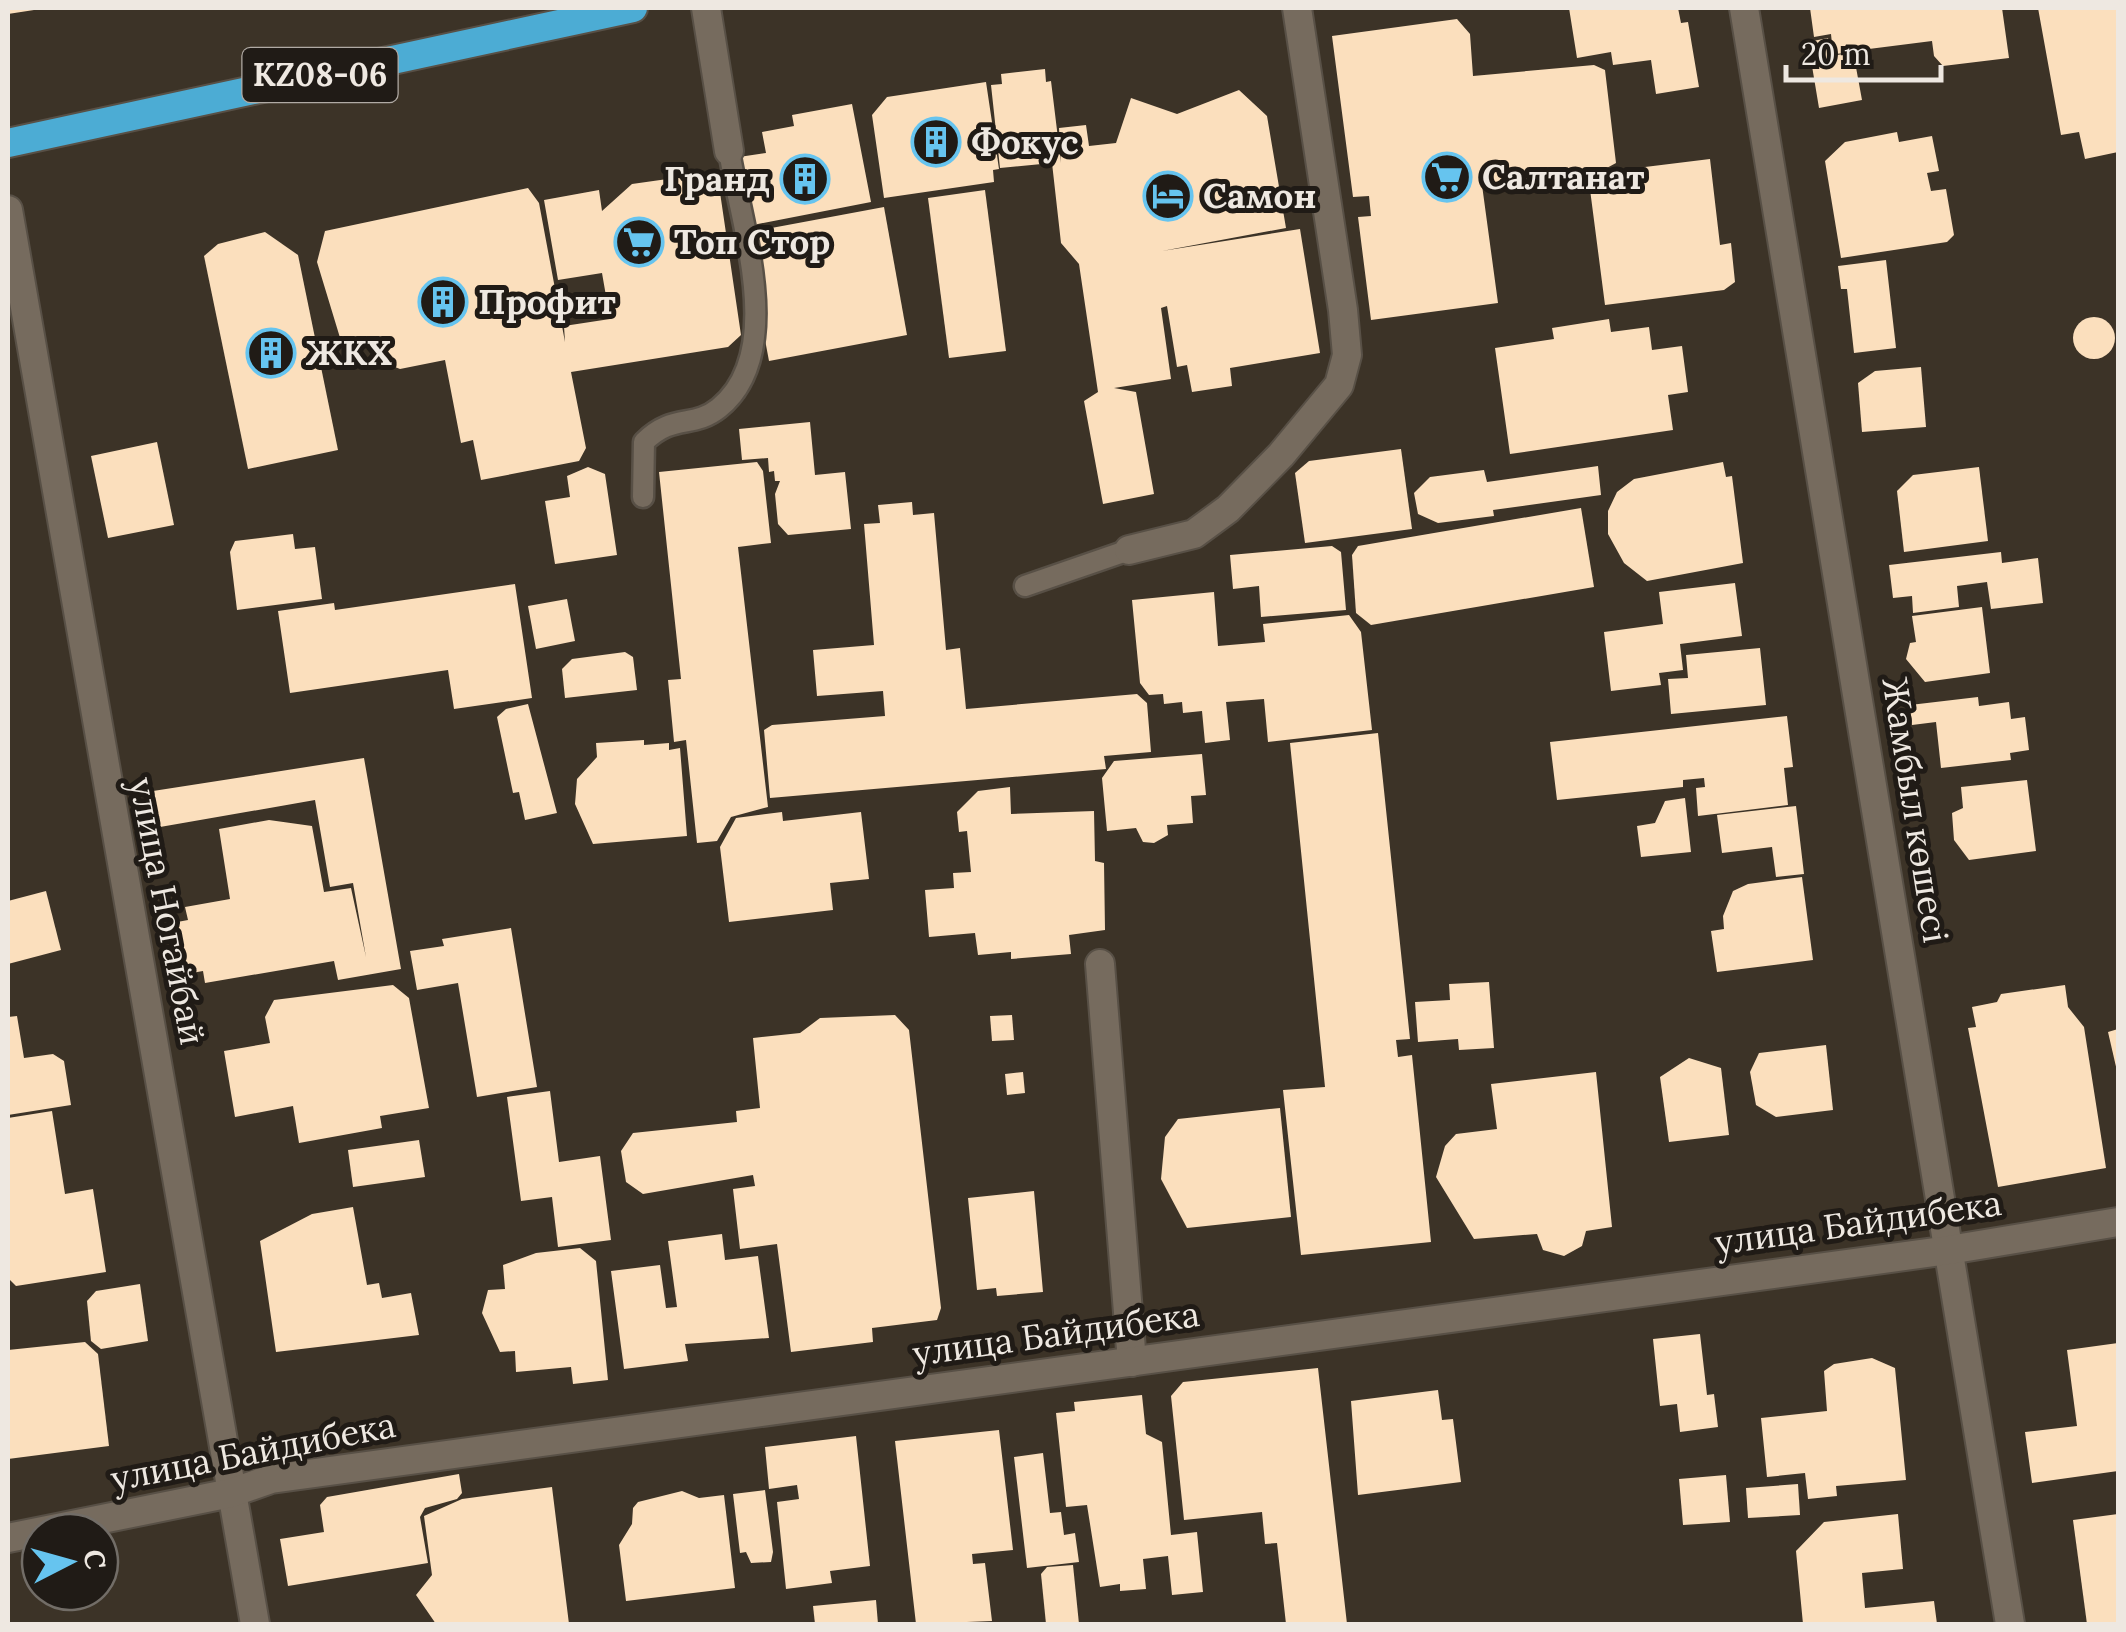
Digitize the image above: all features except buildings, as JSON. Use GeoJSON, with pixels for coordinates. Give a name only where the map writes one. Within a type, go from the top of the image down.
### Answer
{"type":"FeatureCollection","features":[{"type":"Feature","properties":{"kind":"highway","name":"KZ08-06"},"geometry":{"type":"LineString","coordinates":[[8,142],[632,8]]}},
{"type":"Feature","properties":{"kind":"street"},"geometry":{"type":"LineString","coordinates":[[706,8],[729,152]]}},
{"type":"Feature","properties":{"kind":"street"},"geometry":{"type":"LineString","coordinates":[[1129,550],[1194,534],[1228,509],[1339,385],[1346,355],[1342,310],[1297,8]]}},
{"type":"Feature","properties":{"kind":"street","name":"Жамбыл көшесі"},"geometry":{"type":"LineString","coordinates":[[1744,8],[2010,1624]]}},
{"type":"Feature","properties":{"kind":"street","name":"улица Ногайбай"},"geometry":{"type":"LineString","coordinates":[[8,210],[255,1624]]}},
{"type":"Feature","properties":{"kind":"street"},"geometry":{"type":"LineString","coordinates":[[1100,964],[1132,1362]]}},
{"type":"Feature","properties":{"kind":"street","name":"улица Байдибека"},"geometry":{"type":"LineString","coordinates":[[8,1538],[232,1492],[272,1480],[1949,1250],[2118,1222]]}},
{"type":"Feature","properties":{"kind":"lane"},"geometry":{"type":"LineString","coordinates":[[643,497],[644,442],[662,424],[716,411],[740,386],[754,354],[756,312],[729,152]]}},
{"type":"Feature","properties":{"kind":"lane"},"geometry":{"type":"LineString","coordinates":[[1025,586],[1129,550]]}},
{"type":"Feature","properties":{"kind":"place","name":"Фокус"},"geometry":{"type":"Point","coordinates":[936,142]}},
{"type":"Feature","properties":{"kind":"place","name":"Салтанат"},"geometry":{"type":"Point","coordinates":[1447,177]}},
{"type":"Feature","properties":{"kind":"place","name":"Гранд"},"geometry":{"type":"Point","coordinates":[805,179]}},
{"type":"Feature","properties":{"kind":"place","name":"Самон"},"geometry":{"type":"Point","coordinates":[1168,196]}},
{"type":"Feature","properties":{"kind":"place","name":"Топ Стор"},"geometry":{"type":"Point","coordinates":[639,242]}},
{"type":"Feature","properties":{"kind":"place","name":"Профит"},"geometry":{"type":"Point","coordinates":[443,302]}},
{"type":"Feature","properties":{"kind":"place","name":"ЖКХ"},"geometry":{"type":"Point","coordinates":[271,353]}}]}
